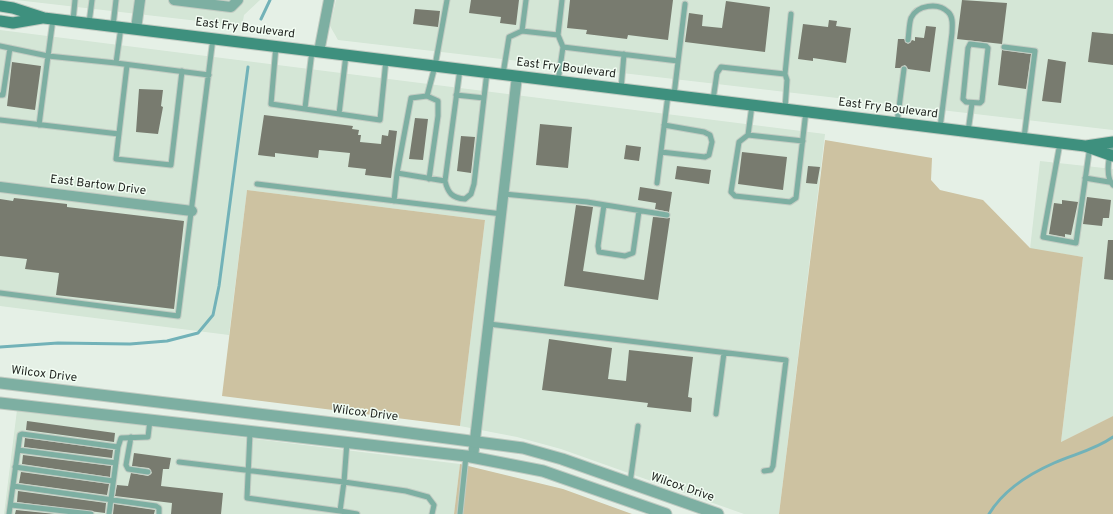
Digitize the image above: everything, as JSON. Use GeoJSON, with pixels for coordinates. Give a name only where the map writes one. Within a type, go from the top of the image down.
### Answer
{"type":"FeatureCollection","features":[{"type":"Feature","properties":{"kind":"main road","name":"East Fry Boulevard"},"geometry":{"type":"LineString","coordinates":[[0,6],[13,4],[48,18],[117,27],[968,132],[1088,146],[1112,142]]}},
{"type":"Feature","properties":{"kind":"main road","name":"East Fry Boulevard"},"geometry":{"type":"LineString","coordinates":[[0,21],[13,23],[48,18]]}},
{"type":"Feature","properties":{"kind":"main road","name":"East Fry Boulevard"},"geometry":{"type":"LineString","coordinates":[[1088,146],[1112,156]]}},
{"type":"Feature","properties":{"kind":"street"},"geometry":{"type":"LineString","coordinates":[[136,29],[140,0]]}},
{"type":"Feature","properties":{"kind":"street"},"geometry":{"type":"LineString","coordinates":[[174,0],[231,7],[238,0]]}},
{"type":"Feature","properties":{"kind":"street"},"geometry":{"type":"LineString","coordinates":[[315,51],[329,0]]}},
{"type":"Feature","properties":{"kind":"street"},"geometry":{"type":"LineString","coordinates":[[469,457],[476,441],[518,76]]}},
{"type":"Feature","properties":{"kind":"street","name":"East Bartow Drive"},"geometry":{"type":"LineString","coordinates":[[0,187],[192,211]]}},
{"type":"Feature","properties":{"kind":"street","name":"Wilcox Drive"},"geometry":{"type":"LineString","coordinates":[[0,383],[523,448],[554,456],[718,514]]}},
{"type":"Feature","properties":{"kind":"street"},"geometry":{"type":"LineString","coordinates":[[0,403],[469,457],[543,472],[666,514]]}},
{"type":"Feature","properties":{"kind":"lane"},"geometry":{"type":"LineString","coordinates":[[72,21],[75,0]]}},
{"type":"Feature","properties":{"kind":"lane"},"geometry":{"type":"LineString","coordinates":[[90,23],[92,0]]}},
{"type":"Feature","properties":{"kind":"lane"},"geometry":{"type":"LineString","coordinates":[[116,0],[116,64]]}},
{"type":"Feature","properties":{"kind":"lane"},"geometry":{"type":"LineString","coordinates":[[427,96],[435,66],[447,0]]}},
{"type":"Feature","properties":{"kind":"lane"},"geometry":{"type":"LineString","coordinates":[[522,31],[526,0]]}},
{"type":"Feature","properties":{"kind":"lane"},"geometry":{"type":"LineString","coordinates":[[558,81],[563,47],[558,36],[562,0]]}},
{"type":"Feature","properties":{"kind":"lane"},"geometry":{"type":"LineString","coordinates":[[657,183],[664,125],[678,61],[685,4]]}},
{"type":"Feature","properties":{"kind":"lane"},"geometry":{"type":"LineString","coordinates":[[908,40],[911,19],[915,12],[922,8],[931,6],[940,7],[949,12],[952,20],[952,33],[940,128]]}},
{"type":"Feature","properties":{"kind":"lane"},"geometry":{"type":"LineString","coordinates":[[785,109],[787,80],[785,74],[791,14]]}},
{"type":"Feature","properties":{"kind":"lane"},"geometry":{"type":"LineString","coordinates":[[39,125],[48,56],[48,18]]}},
{"type":"Feature","properties":{"kind":"lane"},"geometry":{"type":"LineString","coordinates":[[503,74],[509,37],[522,31],[558,36]]}},
{"type":"Feature","properties":{"kind":"lane"},"geometry":{"type":"LineString","coordinates":[[0,293],[178,316],[209,75],[212,38]]}},
{"type":"Feature","properties":{"kind":"lane"},"geometry":{"type":"LineString","coordinates":[[970,44],[986,46],[988,48],[982,101],[980,103],[972,103],[966,102],[963,99],[968,48],[970,44]]}},
{"type":"Feature","properties":{"kind":"lane"},"geometry":{"type":"LineString","coordinates":[[0,46],[48,56],[209,75]]}},
{"type":"Feature","properties":{"kind":"lane"},"geometry":{"type":"LineString","coordinates":[[276,46],[271,104],[380,120],[386,60]]}},
{"type":"Feature","properties":{"kind":"lane"},"geometry":{"type":"LineString","coordinates":[[563,47],[678,61]]}},
{"type":"Feature","properties":{"kind":"lane"},"geometry":{"type":"LineString","coordinates":[[1004,47],[1035,51],[1024,138]]}},
{"type":"Feature","properties":{"kind":"lane"},"geometry":{"type":"LineString","coordinates":[[0,95],[3,95],[10,48]]}},
{"type":"Feature","properties":{"kind":"lane"},"geometry":{"type":"LineString","coordinates":[[305,108],[315,51]]}},
{"type":"Feature","properties":{"kind":"lane"},"geometry":{"type":"LineString","coordinates":[[621,89],[624,54]]}},
{"type":"Feature","properties":{"kind":"lane"},"geometry":{"type":"LineString","coordinates":[[339,114],[346,55]]}},
{"type":"Feature","properties":{"kind":"lane"},"geometry":{"type":"LineString","coordinates":[[127,65],[116,159],[170,166],[182,71]]}},
{"type":"Feature","properties":{"kind":"lane"},"geometry":{"type":"LineString","coordinates":[[713,100],[717,73],[721,66],[785,74]]}},
{"type":"Feature","properties":{"kind":"lane"},"geometry":{"type":"LineString","coordinates":[[460,69],[445,181],[448,191],[454,198],[460,199],[465,199],[471,194],[474,184],[487,72]]}},
{"type":"Feature","properties":{"kind":"lane"},"geometry":{"type":"LineString","coordinates":[[897,123],[904,69]]}},
{"type":"Feature","properties":{"kind":"lane"},"geometry":{"type":"LineString","coordinates":[[456,95],[484,98]]}},
{"type":"Feature","properties":{"kind":"lane"},"geometry":{"type":"LineString","coordinates":[[394,201],[397,173],[411,98],[427,96],[438,101],[438,116],[429,178]]}},
{"type":"Feature","properties":{"kind":"lane"},"geometry":{"type":"LineString","coordinates":[[968,132],[972,103]]}},
{"type":"Feature","properties":{"kind":"lane"},"geometry":{"type":"LineString","coordinates":[[748,135],[752,105]]}},
{"type":"Feature","properties":{"kind":"lane"},"geometry":{"type":"LineString","coordinates":[[803,141],[748,135],[739,142],[731,192],[735,196],[790,202],[796,198],[803,141],[806,112]]}},
{"type":"Feature","properties":{"kind":"lane"},"geometry":{"type":"LineString","coordinates":[[0,120],[119,134]]}},
{"type":"Feature","properties":{"kind":"lane"},"geometry":{"type":"LineString","coordinates":[[661,152],[706,157],[709,155],[712,142],[710,135],[704,132],[664,125]]}},
{"type":"Feature","properties":{"kind":"lane"},"geometry":{"type":"LineString","coordinates":[[1085,178],[1111,183],[1112,142]]}},
{"type":"Feature","properties":{"kind":"lane"},"geometry":{"type":"LineString","coordinates":[[1060,143],[1043,237],[1076,243],[1088,146]]}},
{"type":"Feature","properties":{"kind":"lane"},"geometry":{"type":"LineString","coordinates":[[397,173],[445,181]]}},
{"type":"Feature","properties":{"kind":"lane"},"geometry":{"type":"LineString","coordinates":[[258,184],[502,214]]}},
{"type":"Feature","properties":{"kind":"lane"},"geometry":{"type":"LineString","coordinates":[[504,194],[561,199],[667,215]]}},
{"type":"Feature","properties":{"kind":"lane"},"geometry":{"type":"LineString","coordinates":[[458,209],[460,199]]}},
{"type":"Feature","properties":{"kind":"lane"},"geometry":{"type":"LineString","coordinates":[[604,205],[598,246],[599,252],[625,256],[633,253],[639,211]]}},
{"type":"Feature","properties":{"kind":"lane"},"geometry":{"type":"LineString","coordinates":[[489,324],[786,360],[773,466],[771,470],[764,471]]}},
{"type":"Feature","properties":{"kind":"lane"},"geometry":{"type":"LineString","coordinates":[[716,414],[724,353]]}},
{"type":"Feature","properties":{"kind":"lane"},"geometry":{"type":"LineString","coordinates":[[109,514],[118,447],[121,438],[148,437],[150,420]]}},
{"type":"Feature","properties":{"kind":"lane"},"geometry":{"type":"LineString","coordinates":[[630,483],[638,426]]}},
{"type":"Feature","properties":{"kind":"lane"},"geometry":{"type":"LineString","coordinates":[[250,431],[249,470],[246,498],[340,510],[357,514]]}},
{"type":"Feature","properties":{"kind":"lane"},"geometry":{"type":"LineString","coordinates":[[10,514],[20,435],[22,434],[118,447]]}},
{"type":"Feature","properties":{"kind":"lane"},"geometry":{"type":"LineString","coordinates":[[131,437],[126,465],[128,469],[148,472]]}},
{"type":"Feature","properties":{"kind":"lane"},"geometry":{"type":"LineString","coordinates":[[340,510],[347,442]]}},
{"type":"Feature","properties":{"kind":"lane"},"geometry":{"type":"LineString","coordinates":[[18,450],[116,463]]}},
{"type":"Feature","properties":{"kind":"lane"},"geometry":{"type":"LineString","coordinates":[[460,514],[469,457]]}},
{"type":"Feature","properties":{"kind":"lane"},"geometry":{"type":"LineString","coordinates":[[179,462],[406,491],[428,497],[434,505],[432,514]]}},
{"type":"Feature","properties":{"kind":"lane"},"geometry":{"type":"LineString","coordinates":[[15,467],[113,481]]}},
{"type":"Feature","properties":{"kind":"lane"},"geometry":{"type":"LineString","coordinates":[[13,486],[156,506],[159,508],[159,514]]}},
{"type":"Feature","properties":{"kind":"lane"},"geometry":{"type":"LineString","coordinates":[[11,505],[91,514]]}},
{"type":"Feature","properties":{"kind":"shaded area"},"geometry":{"type":"Polygon","coordinates":[[[16,0],[260,0],[244,15],[242,26],[16,0]]]}},
{"type":"Feature","properties":{"kind":"shaded area"},"geometry":{"type":"Polygon","coordinates":[[[336,0],[1113,0],[1113,130],[338,40],[330,26],[336,0]]]}},
{"type":"Feature","properties":{"kind":"shaded area"},"geometry":{"type":"Polygon","coordinates":[[[0,30],[825,134],[779,514],[744,514],[561,449],[517,437],[460,426],[485,220],[247,190],[229,335],[0,306],[0,30]]]}},
{"type":"Feature","properties":{"kind":"shaded area"},"geometry":{"type":"Polygon","coordinates":[[[825,140],[932,158],[931,180],[940,190],[983,200],[1030,248],[1083,257],[1061,442],[1113,416],[1113,514],[779,514],[825,140]]]}},
{"type":"Feature","properties":{"kind":"shaded area"},"geometry":{"type":"Polygon","coordinates":[[[1040,161],[1113,169],[1113,416],[1061,442],[1083,257],[1030,249],[1040,161]]]}},
{"type":"Feature","properties":{"kind":"shaded area"},"geometry":{"type":"Polygon","coordinates":[[[247,190],[485,220],[460,426],[222,396],[247,190]]]}},
{"type":"Feature","properties":{"kind":"shaded area"},"geometry":{"type":"Polygon","coordinates":[[[17,410],[460,464],[454,514],[4,514],[17,410]]]}},
{"type":"Feature","properties":{"kind":"shaded area"},"geometry":{"type":"Polygon","coordinates":[[[460,464],[563,489],[632,514],[454,514],[460,464]]]}},
{"type":"Feature","properties":{"kind":"building"},"geometry":{"type":"Polygon","coordinates":[[[471,0],[519,0],[516,25],[500,23],[501,17],[469,13],[471,0]]]}},
{"type":"Feature","properties":{"kind":"building"},"geometry":{"type":"Polygon","coordinates":[[[570,0],[673,0],[668,40],[628,35],[627,39],[586,34],[587,30],[567,28],[570,0]]]}},
{"type":"Feature","properties":{"kind":"building"},"geometry":{"type":"Polygon","coordinates":[[[962,0],[1007,3],[1002,44],[957,39],[962,0]]]}},
{"type":"Feature","properties":{"kind":"building"},"geometry":{"type":"Polygon","coordinates":[[[726,1],[770,7],[765,52],[685,42],[689,13],[703,15],[702,26],[722,28],[726,1]]]}},
{"type":"Feature","properties":{"kind":"building"},"geometry":{"type":"Polygon","coordinates":[[[415,9],[440,11],[438,27],[413,24],[415,9]]]}},
{"type":"Feature","properties":{"kind":"building"},"geometry":{"type":"Polygon","coordinates":[[[829,20],[837,21],[836,26],[851,28],[846,63],[813,58],[813,61],[798,59],[803,24],[828,27],[829,20]]]}},
{"type":"Feature","properties":{"kind":"building"},"geometry":{"type":"Polygon","coordinates":[[[926,26],[936,27],[930,72],[908,69],[905,65],[900,68],[895,68],[898,39],[904,39],[908,44],[912,40],[915,41],[915,37],[924,38],[926,26]]]}},
{"type":"Feature","properties":{"kind":"building"},"geometry":{"type":"Polygon","coordinates":[[[1092,32],[1113,34],[1113,65],[1088,62],[1092,32]]]}},
{"type":"Feature","properties":{"kind":"building"},"geometry":{"type":"Polygon","coordinates":[[[1002,50],[1031,54],[1026,89],[998,85],[1002,50]]]}},
{"type":"Feature","properties":{"kind":"building"},"geometry":{"type":"Polygon","coordinates":[[[1048,59],[1066,62],[1061,103],[1042,101],[1048,59]]]}},
{"type":"Feature","properties":{"kind":"building"},"geometry":{"type":"Polygon","coordinates":[[[12,62],[41,66],[35,110],[7,106],[12,62]]]}},
{"type":"Feature","properties":{"kind":"building"},"geometry":{"type":"Polygon","coordinates":[[[139,89],[163,90],[161,106],[163,107],[158,134],[136,132],[139,89]]]}},
{"type":"Feature","properties":{"kind":"building"},"geometry":{"type":"Polygon","coordinates":[[[264,115],[353,126],[352,129],[359,130],[358,135],[361,135],[360,142],[381,144],[382,135],[388,136],[389,130],[397,131],[391,178],[365,175],[366,169],[348,167],[350,153],[319,150],[318,158],[275,153],[275,157],[258,155],[264,115]]]}},
{"type":"Feature","properties":{"kind":"building"},"geometry":{"type":"Polygon","coordinates":[[[415,118],[428,119],[423,160],[409,159],[415,118]]]}},
{"type":"Feature","properties":{"kind":"building"},"geometry":{"type":"Polygon","coordinates":[[[540,124],[572,127],[568,168],[536,165],[540,124]]]}},
{"type":"Feature","properties":{"kind":"building"},"geometry":{"type":"Polygon","coordinates":[[[461,136],[475,137],[471,173],[457,171],[461,136]]]}},
{"type":"Feature","properties":{"kind":"building"},"geometry":{"type":"Polygon","coordinates":[[[626,145],[641,147],[639,161],[624,159],[626,145]]]}},
{"type":"Feature","properties":{"kind":"building"},"geometry":{"type":"Polygon","coordinates":[[[742,152],[787,157],[783,190],[738,184],[742,152]]]}},
{"type":"Feature","properties":{"kind":"building"},"geometry":{"type":"Polygon","coordinates":[[[677,166],[711,170],[709,184],[675,179],[677,166]]]}},
{"type":"Feature","properties":{"kind":"building"},"geometry":{"type":"Polygon","coordinates":[[[808,166],[820,167],[817,184],[806,183],[808,166]]]}},
{"type":"Feature","properties":{"kind":"building"},"geometry":{"type":"Polygon","coordinates":[[[640,187],[672,192],[669,212],[655,209],[656,203],[638,200],[640,187]]]}},
{"type":"Feature","properties":{"kind":"building"},"geometry":{"type":"Polygon","coordinates":[[[1087,197],[1111,200],[1109,218],[1103,218],[1102,226],[1083,224],[1087,197]]]}},
{"type":"Feature","properties":{"kind":"building"},"geometry":{"type":"Polygon","coordinates":[[[14,198],[67,204],[67,207],[184,221],[174,309],[56,295],[59,273],[25,269],[27,259],[0,256],[0,199],[13,201],[14,198]]]}},
{"type":"Feature","properties":{"kind":"building"},"geometry":{"type":"Polygon","coordinates":[[[1062,200],[1078,202],[1071,235],[1065,234],[1065,237],[1049,234],[1054,203],[1062,204],[1062,200]]]}},
{"type":"Feature","properties":{"kind":"building"},"geometry":{"type":"Polygon","coordinates":[[[576,205],[593,207],[583,271],[644,280],[653,217],[670,218],[658,300],[564,286],[576,205]]]}},
{"type":"Feature","properties":{"kind":"building"},"geometry":{"type":"Polygon","coordinates":[[[1108,240],[1113,240],[1113,280],[1104,279],[1108,240]]]}},
{"type":"Feature","properties":{"kind":"building"},"geometry":{"type":"Polygon","coordinates":[[[549,339],[612,348],[608,379],[626,381],[629,350],[693,357],[688,397],[692,398],[691,412],[647,407],[648,403],[542,390],[549,339]]]}},
{"type":"Feature","properties":{"kind":"building"},"geometry":{"type":"Polygon","coordinates":[[[27,421],[115,433],[114,442],[26,430],[27,421]]]}},
{"type":"Feature","properties":{"kind":"building"},"geometry":{"type":"Polygon","coordinates":[[[25,438],[113,450],[112,458],[24,447],[25,438]]]}},
{"type":"Feature","properties":{"kind":"building"},"geometry":{"type":"Polygon","coordinates":[[[134,453],[171,458],[169,469],[163,469],[161,486],[223,493],[221,514],[171,514],[172,503],[115,496],[117,485],[128,486],[131,473],[148,476],[152,473],[149,468],[132,466],[134,453]]]}},
{"type":"Feature","properties":{"kind":"building"},"geometry":{"type":"Polygon","coordinates":[[[23,455],[111,466],[110,477],[22,464],[23,455]]]}},
{"type":"Feature","properties":{"kind":"building"},"geometry":{"type":"Polygon","coordinates":[[[21,472],[109,484],[107,495],[19,483],[21,472]]]}},
{"type":"Feature","properties":{"kind":"building"},"geometry":{"type":"Polygon","coordinates":[[[18,491],[106,503],[105,513],[17,502],[18,491]]]}},
{"type":"Feature","properties":{"kind":"building"},"geometry":{"type":"Polygon","coordinates":[[[114,504],[155,510],[154,514],[113,514],[114,504]]]}},
{"type":"Feature","properties":{"kind":"building"},"geometry":{"type":"Polygon","coordinates":[[[16,510],[55,514],[15,514],[16,510]]]}},
{"type":"Feature","properties":{"kind":"waterway"},"geometry":{"type":"LineString","coordinates":[[261,19],[270,0]]}},
{"type":"Feature","properties":{"kind":"waterway"},"geometry":{"type":"LineString","coordinates":[[0,347],[58,343],[130,344],[167,341],[198,333],[213,315],[219,286],[248,67]]}},
{"type":"Feature","properties":{"kind":"waterway"},"geometry":{"type":"LineString","coordinates":[[989,514],[1009,491],[1026,478],[1045,467],[1092,449],[1113,437]]}}]}
